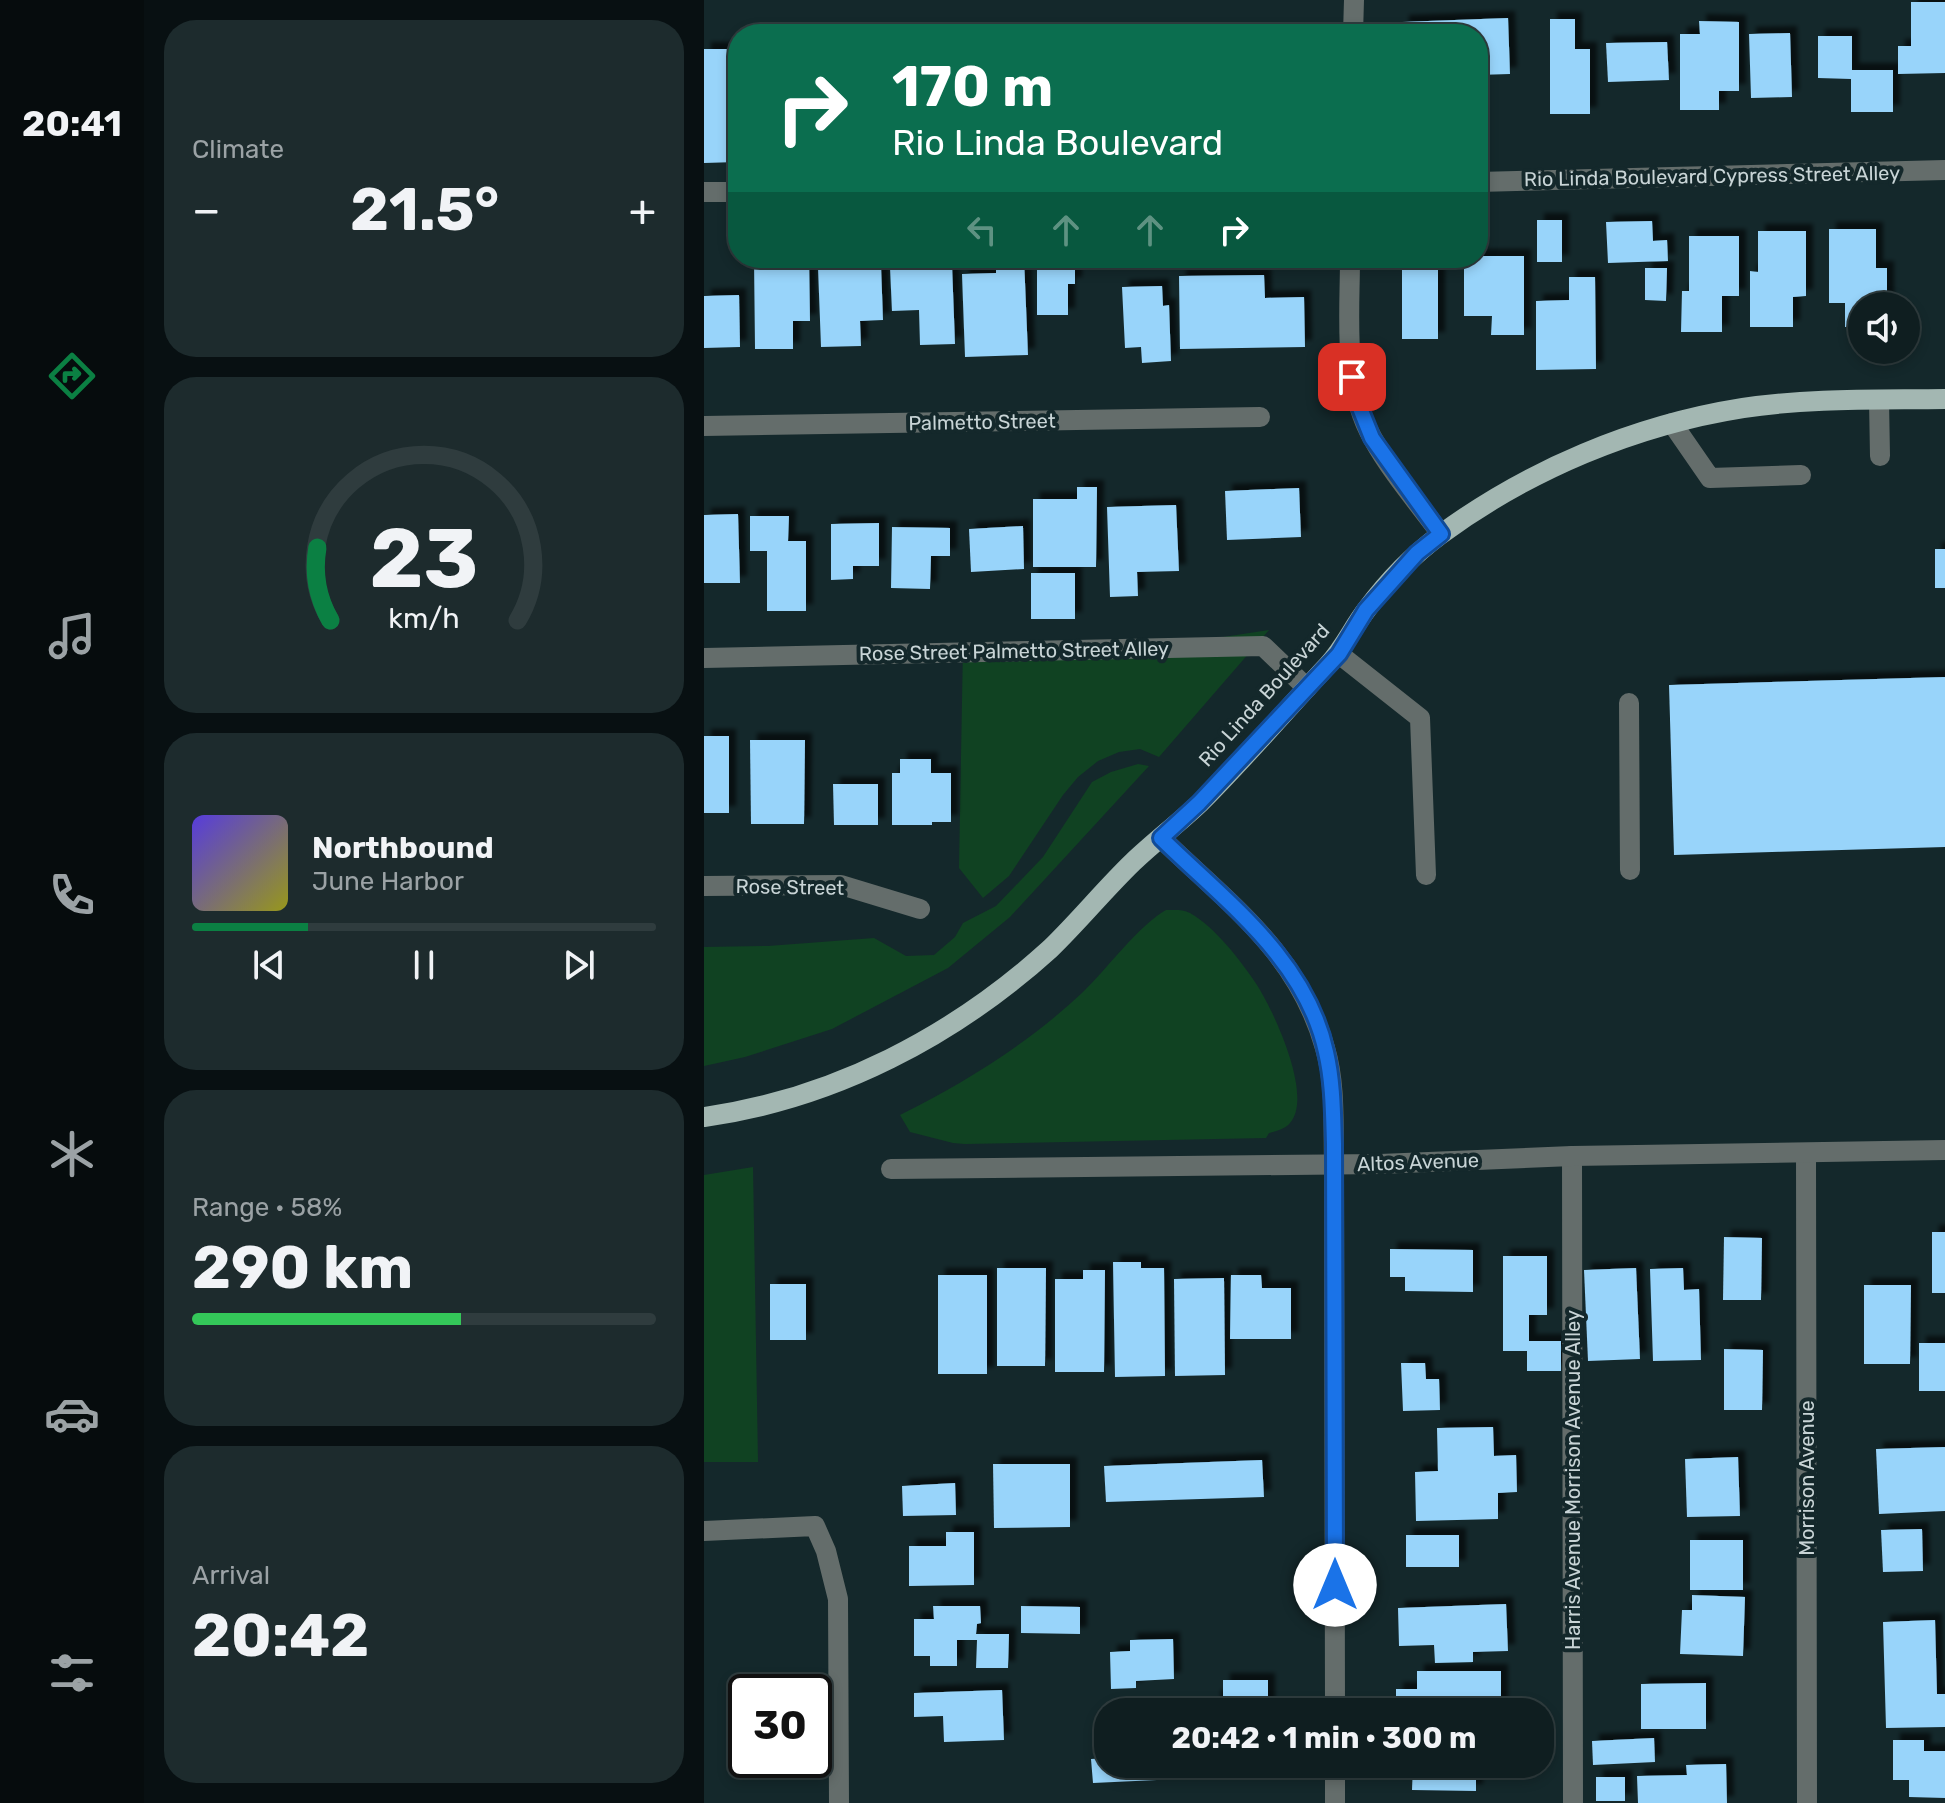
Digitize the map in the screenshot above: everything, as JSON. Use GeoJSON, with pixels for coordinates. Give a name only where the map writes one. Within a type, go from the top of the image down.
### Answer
{"type":"FeatureCollection","features":[{"type":"Feature","properties":{"kind":"main road","name":"Rio Linda Boulevard"},"geometry":{"type":"LineString","coordinates":[[704,1117],[771,1103],[858,1074],[959,1021],[1010,984],[1052,946],[1133,862],[1199,803],[1339,654],[1366,610],[1417,553],[1496,498],[1559,464],[1672,423],[1743,408],[1815,401],[1945,399]]}},
{"type":"Feature","properties":{"kind":"street"},"geometry":{"type":"LineString","coordinates":[[1353,24],[1354,0]]}},
{"type":"Feature","properties":{"kind":"street","name":"Rio Linda Boulevard Cypress Street Alley"},"geometry":{"type":"LineString","coordinates":[[1488,182],[1945,170]]}},
{"type":"Feature","properties":{"kind":"street"},"geometry":{"type":"LineString","coordinates":[[704,192],[728,192]]}},
{"type":"Feature","properties":{"kind":"street"},"geometry":{"type":"LineString","coordinates":[[1350,268],[1352,377],[1360,408],[1372,438],[1441,534]]}},
{"type":"Feature","properties":{"kind":"street"},"geometry":{"type":"LineString","coordinates":[[1879,400],[1880,456]]}},
{"type":"Feature","properties":{"kind":"street","name":"Palmetto Street"},"geometry":{"type":"LineString","coordinates":[[704,426],[1260,417]]}},
{"type":"Feature","properties":{"kind":"street"},"geometry":{"type":"LineString","coordinates":[[1672,423],[1710,478],[1801,475]]}},
{"type":"Feature","properties":{"kind":"street","name":"Rose Street Palmetto Street Alley"},"geometry":{"type":"LineString","coordinates":[[704,658],[1263,646],[1307,688]]}},
{"type":"Feature","properties":{"kind":"street"},"geometry":{"type":"LineString","coordinates":[[1339,654],[1420,718],[1426,875]]}},
{"type":"Feature","properties":{"kind":"street"},"geometry":{"type":"LineString","coordinates":[[1629,703],[1630,870]]}},
{"type":"Feature","properties":{"kind":"street"},"geometry":{"type":"LineString","coordinates":[[1161,838],[1257,929],[1282,957],[1301,988],[1326,1049],[1333,1095],[1334,1164],[1335,1698]]}},
{"type":"Feature","properties":{"kind":"street","name":"Rose Street"},"geometry":{"type":"LineString","coordinates":[[704,886],[841,885],[920,909]]}},
{"type":"Feature","properties":{"kind":"street","name":"Altos Avenue"},"geometry":{"type":"LineString","coordinates":[[891,1169],[1334,1164],[1572,1156],[1945,1150]]}},
{"type":"Feature","properties":{"kind":"street","name":"Morrison Avenue"},"geometry":{"type":"LineString","coordinates":[[1806,1153],[1807,1803]]}},
{"type":"Feature","properties":{"kind":"street","name":"Harris Avenue Morrison Avenue Alley"},"geometry":{"type":"LineString","coordinates":[[1572,1156],[1573,1803]]}},
{"type":"Feature","properties":{"kind":"street"},"geometry":{"type":"LineString","coordinates":[[704,1531],[815,1526],[826,1551],[838,1599],[839,1803]]}},
{"type":"Feature","properties":{"kind":"street"},"geometry":{"type":"LineString","coordinates":[[1335,1778],[1335,1803]]}},
{"type":"Feature","properties":{"kind":"green space"},"geometry":{"type":"Polygon","coordinates":[[[1269,630],[1159,757],[1140,749],[1119,752],[1098,761],[1078,777],[1009,876],[983,898],[959,868],[963,646],[1197,641],[1269,630]]]}},
{"type":"Feature","properties":{"kind":"green space"},"geometry":{"type":"Polygon","coordinates":[[[1138,764],[1149,766],[1010,917],[948,968],[832,1029],[745,1057],[704,1066],[704,947],[874,938],[906,956],[934,955],[955,937],[963,923],[996,906],[1043,857],[1092,782],[1138,764]]]}},
{"type":"Feature","properties":{"kind":"green space"},"geometry":{"type":"Polygon","coordinates":[[[1166,910],[1187,912],[1208,926],[1236,956],[1264,997],[1281,1033],[1294,1074],[1296,1110],[1288,1125],[1269,1133],[1266,1138],[965,1144],[910,1132],[900,1115],[973,1075],[1019,1045],[1083,992],[1145,926],[1166,910]]]}},
{"type":"Feature","properties":{"kind":"green space"},"geometry":{"type":"Polygon","coordinates":[[[753,1167],[758,1462],[704,1462],[704,1175],[753,1167]]]}},
{"type":"Feature","properties":{"kind":"building"},"geometry":{"type":"Polygon","coordinates":[[[1911,2],[1945,2],[1945,73],[1898,74],[1898,46],[1911,46],[1911,2]]]}},
{"type":"Feature","properties":{"kind":"building"},"geometry":{"type":"Polygon","coordinates":[[[1508,18],[1510,74],[1488,75],[1488,24],[1402,22],[1508,18]]]}},
{"type":"Feature","properties":{"kind":"building"},"geometry":{"type":"Polygon","coordinates":[[[1550,19],[1575,19],[1575,49],[1590,49],[1590,114],[1550,114],[1550,19]]]}},
{"type":"Feature","properties":{"kind":"building"},"geometry":{"type":"Polygon","coordinates":[[[1699,21],[1739,22],[1739,91],[1719,91],[1719,110],[1680,110],[1680,34],[1700,34],[1699,21]]]}},
{"type":"Feature","properties":{"kind":"building"},"geometry":{"type":"Polygon","coordinates":[[[1790,33],[1792,97],[1751,98],[1749,34],[1790,33]]]}},
{"type":"Feature","properties":{"kind":"building"},"geometry":{"type":"Polygon","coordinates":[[[1818,36],[1852,36],[1852,70],[1893,70],[1893,112],[1851,112],[1851,79],[1818,78],[1818,36]]]}},
{"type":"Feature","properties":{"kind":"building"},"geometry":{"type":"Polygon","coordinates":[[[1667,42],[1669,80],[1608,82],[1606,43],[1667,42]]]}},
{"type":"Feature","properties":{"kind":"building"},"geometry":{"type":"Polygon","coordinates":[[[704,49],[728,49],[728,162],[704,163],[704,49]]]}},
{"type":"Feature","properties":{"kind":"building"},"geometry":{"type":"Polygon","coordinates":[[[1537,220],[1562,220],[1562,262],[1537,262],[1537,220]]]}},
{"type":"Feature","properties":{"kind":"building"},"geometry":{"type":"Polygon","coordinates":[[[1652,221],[1653,241],[1667,240],[1668,261],[1608,263],[1606,222],[1652,221]]]}},
{"type":"Feature","properties":{"kind":"building"},"geometry":{"type":"Polygon","coordinates":[[[1829,229],[1876,229],[1876,268],[1887,268],[1887,292],[1848,292],[1848,327],[1845,327],[1845,303],[1829,303],[1829,229]]]}},
{"type":"Feature","properties":{"kind":"building"},"geometry":{"type":"Polygon","coordinates":[[[1758,231],[1806,231],[1806,296],[1793,297],[1793,327],[1750,327],[1750,271],[1758,272],[1758,231]]]}},
{"type":"Feature","properties":{"kind":"building"},"geometry":{"type":"Polygon","coordinates":[[[1689,236],[1739,236],[1739,296],[1722,296],[1722,332],[1681,332],[1682,291],[1689,291],[1689,236]]]}},
{"type":"Feature","properties":{"kind":"building"},"geometry":{"type":"Polygon","coordinates":[[[1488,256],[1524,256],[1524,335],[1491,335],[1492,316],[1464,316],[1464,268],[1488,268],[1488,256]]]}},
{"type":"Feature","properties":{"kind":"building"},"geometry":{"type":"Polygon","coordinates":[[[754,268],[809,268],[810,321],[793,321],[793,349],[755,349],[754,268]]]}},
{"type":"Feature","properties":{"kind":"building"},"geometry":{"type":"Polygon","coordinates":[[[818,268],[881,268],[883,320],[860,321],[861,346],[821,347],[818,268]]]}},
{"type":"Feature","properties":{"kind":"building"},"geometry":{"type":"Polygon","coordinates":[[[890,268],[952,268],[955,344],[920,345],[919,310],[892,311],[890,268]]]}},
{"type":"Feature","properties":{"kind":"building"},"geometry":{"type":"Polygon","coordinates":[[[996,268],[1024,268],[1028,355],[965,357],[962,274],[996,273],[996,268]]]}},
{"type":"Feature","properties":{"kind":"building"},"geometry":{"type":"Polygon","coordinates":[[[1037,268],[1075,268],[1075,284],[1068,284],[1068,315],[1037,315],[1037,268]]]}},
{"type":"Feature","properties":{"kind":"building"},"geometry":{"type":"Polygon","coordinates":[[[1402,268],[1438,268],[1438,339],[1402,339],[1402,268]]]}},
{"type":"Feature","properties":{"kind":"building"},"geometry":{"type":"Polygon","coordinates":[[[1645,268],[1667,268],[1666,301],[1645,300],[1645,268]]]}},
{"type":"Feature","properties":{"kind":"building"},"geometry":{"type":"Polygon","coordinates":[[[1264,275],[1265,298],[1304,297],[1305,347],[1180,349],[1179,276],[1264,275]]]}},
{"type":"Feature","properties":{"kind":"building"},"geometry":{"type":"Polygon","coordinates":[[[1569,277],[1595,277],[1596,369],[1536,370],[1536,301],[1569,300],[1569,277]]]}},
{"type":"Feature","properties":{"kind":"building"},"geometry":{"type":"Polygon","coordinates":[[[1162,286],[1163,306],[1169,305],[1171,361],[1142,363],[1141,347],[1125,348],[1122,287],[1162,286]]]}},
{"type":"Feature","properties":{"kind":"building"},"geometry":{"type":"Polygon","coordinates":[[[739,295],[740,347],[704,348],[704,296],[739,295]]]}},
{"type":"Feature","properties":{"kind":"building"},"geometry":{"type":"Polygon","coordinates":[[[1077,487],[1097,487],[1096,567],[1033,567],[1033,499],[1077,499],[1077,487]]]}},
{"type":"Feature","properties":{"kind":"building"},"geometry":{"type":"Polygon","coordinates":[[[1299,488],[1301,537],[1227,540],[1225,491],[1299,488]]]}},
{"type":"Feature","properties":{"kind":"building"},"geometry":{"type":"Polygon","coordinates":[[[1176,505],[1179,571],[1137,572],[1138,596],[1110,597],[1107,507],[1176,505]]]}},
{"type":"Feature","properties":{"kind":"building"},"geometry":{"type":"Polygon","coordinates":[[[738,514],[740,583],[704,583],[704,515],[738,514]]]}},
{"type":"Feature","properties":{"kind":"building"},"geometry":{"type":"Polygon","coordinates":[[[750,516],[789,516],[788,541],[806,541],[806,611],[767,611],[767,551],[750,551],[750,516]]]}},
{"type":"Feature","properties":{"kind":"building"},"geometry":{"type":"Polygon","coordinates":[[[879,523],[879,566],[853,566],[853,579],[831,580],[831,524],[879,523]]]}},
{"type":"Feature","properties":{"kind":"building"},"geometry":{"type":"Polygon","coordinates":[[[1023,526],[1024,569],[971,572],[969,529],[1023,526]]]}},
{"type":"Feature","properties":{"kind":"building"},"geometry":{"type":"Polygon","coordinates":[[[892,527],[950,528],[950,556],[931,556],[930,589],[891,588],[892,527]]]}},
{"type":"Feature","properties":{"kind":"building"},"geometry":{"type":"Polygon","coordinates":[[[1935,549],[1945,549],[1945,588],[1935,588],[1935,549]]]}},
{"type":"Feature","properties":{"kind":"building"},"geometry":{"type":"Polygon","coordinates":[[[1031,573],[1075,573],[1075,619],[1031,619],[1031,573]]]}},
{"type":"Feature","properties":{"kind":"building"},"geometry":{"type":"Polygon","coordinates":[[[1945,677],[1945,847],[1674,855],[1669,685],[1945,677]]]}},
{"type":"Feature","properties":{"kind":"building"},"geometry":{"type":"Polygon","coordinates":[[[704,736],[729,736],[729,813],[704,813],[704,736]]]}},
{"type":"Feature","properties":{"kind":"building"},"geometry":{"type":"Polygon","coordinates":[[[750,740],[805,740],[804,824],[751,824],[750,740]]]}},
{"type":"Feature","properties":{"kind":"building"},"geometry":{"type":"Polygon","coordinates":[[[900,759],[931,759],[931,773],[951,773],[951,822],[892,825],[892,773],[900,773],[900,759]]]}},
{"type":"Feature","properties":{"kind":"building"},"geometry":{"type":"Polygon","coordinates":[[[833,784],[878,784],[878,825],[834,825],[833,784]]]}},
{"type":"Feature","properties":{"kind":"building"},"geometry":{"type":"Polygon","coordinates":[[[1932,1232],[1945,1232],[1945,1293],[1932,1293],[1932,1232]]]}},
{"type":"Feature","properties":{"kind":"building"},"geometry":{"type":"Polygon","coordinates":[[[1724,1237],[1762,1238],[1761,1300],[1723,1300],[1724,1237]]]}},
{"type":"Feature","properties":{"kind":"building"},"geometry":{"type":"Polygon","coordinates":[[[1390,1249],[1473,1250],[1473,1292],[1405,1291],[1405,1277],[1390,1277],[1390,1249]]]}},
{"type":"Feature","properties":{"kind":"building"},"geometry":{"type":"Polygon","coordinates":[[[1503,1256],[1547,1256],[1547,1315],[1529,1315],[1529,1341],[1561,1341],[1561,1371],[1527,1371],[1527,1351],[1503,1351],[1503,1256]]]}},
{"type":"Feature","properties":{"kind":"building"},"geometry":{"type":"Polygon","coordinates":[[[1113,1262],[1141,1262],[1141,1268],[1164,1268],[1165,1376],[1115,1377],[1113,1262]]]}},
{"type":"Feature","properties":{"kind":"building"},"geometry":{"type":"Polygon","coordinates":[[[997,1268],[1046,1268],[1045,1366],[997,1366],[997,1268]]]}},
{"type":"Feature","properties":{"kind":"building"},"geometry":{"type":"Polygon","coordinates":[[[1636,1268],[1640,1359],[1588,1361],[1584,1270],[1636,1268]]]}},
{"type":"Feature","properties":{"kind":"building"},"geometry":{"type":"Polygon","coordinates":[[[1683,1268],[1684,1290],[1699,1289],[1701,1360],[1653,1361],[1650,1269],[1683,1268]]]}},
{"type":"Feature","properties":{"kind":"building"},"geometry":{"type":"Polygon","coordinates":[[[1083,1270],[1105,1270],[1104,1372],[1055,1372],[1055,1279],[1083,1279],[1083,1270]]]}},
{"type":"Feature","properties":{"kind":"building"},"geometry":{"type":"Polygon","coordinates":[[[938,1275],[987,1275],[987,1374],[938,1374],[938,1275]]]}},
{"type":"Feature","properties":{"kind":"building"},"geometry":{"type":"Polygon","coordinates":[[[1231,1275],[1261,1275],[1262,1288],[1291,1288],[1291,1339],[1230,1339],[1231,1275]]]}},
{"type":"Feature","properties":{"kind":"building"},"geometry":{"type":"Polygon","coordinates":[[[1224,1278],[1225,1375],[1175,1376],[1174,1279],[1224,1278]]]}},
{"type":"Feature","properties":{"kind":"building"},"geometry":{"type":"Polygon","coordinates":[[[770,1284],[806,1284],[806,1340],[770,1340],[770,1284]]]}},
{"type":"Feature","properties":{"kind":"building"},"geometry":{"type":"Polygon","coordinates":[[[1864,1285],[1911,1285],[1910,1364],[1864,1364],[1864,1285]]]}},
{"type":"Feature","properties":{"kind":"building"},"geometry":{"type":"Polygon","coordinates":[[[1919,1343],[1945,1343],[1945,1391],[1919,1391],[1919,1343]]]}},
{"type":"Feature","properties":{"kind":"building"},"geometry":{"type":"Polygon","coordinates":[[[1724,1349],[1763,1350],[1762,1410],[1724,1410],[1724,1349]]]}},
{"type":"Feature","properties":{"kind":"building"},"geometry":{"type":"Polygon","coordinates":[[[1401,1363],[1425,1363],[1426,1379],[1439,1379],[1440,1410],[1403,1411],[1401,1363]]]}},
{"type":"Feature","properties":{"kind":"building"},"geometry":{"type":"Polygon","coordinates":[[[1493,1427],[1494,1456],[1516,1455],[1517,1492],[1498,1493],[1498,1519],[1416,1521],[1415,1472],[1438,1471],[1437,1428],[1493,1427]]]}},
{"type":"Feature","properties":{"kind":"building"},"geometry":{"type":"Polygon","coordinates":[[[1945,1447],[1945,1511],[1879,1514],[1876,1449],[1945,1447]]]}},
{"type":"Feature","properties":{"kind":"building"},"geometry":{"type":"Polygon","coordinates":[[[1738,1457],[1740,1516],[1687,1517],[1685,1459],[1738,1457]]]}},
{"type":"Feature","properties":{"kind":"building"},"geometry":{"type":"Polygon","coordinates":[[[1262,1460],[1264,1497],[1106,1502],[1104,1466],[1262,1460]]]}},
{"type":"Feature","properties":{"kind":"building"},"geometry":{"type":"Polygon","coordinates":[[[993,1464],[1070,1464],[1070,1527],[994,1528],[993,1464]]]}},
{"type":"Feature","properties":{"kind":"building"},"geometry":{"type":"Polygon","coordinates":[[[955,1483],[956,1515],[903,1516],[902,1486],[955,1483]]]}},
{"type":"Feature","properties":{"kind":"building"},"geometry":{"type":"Polygon","coordinates":[[[1922,1529],[1923,1571],[1883,1572],[1881,1530],[1922,1529]]]}},
{"type":"Feature","properties":{"kind":"building"},"geometry":{"type":"Polygon","coordinates":[[[946,1532],[974,1532],[974,1585],[909,1586],[909,1546],[946,1546],[946,1532]]]}},
{"type":"Feature","properties":{"kind":"building"},"geometry":{"type":"Polygon","coordinates":[[[1406,1535],[1459,1535],[1459,1567],[1406,1567],[1406,1535]]]}},
{"type":"Feature","properties":{"kind":"building"},"geometry":{"type":"Polygon","coordinates":[[[1690,1540],[1743,1540],[1743,1590],[1690,1590],[1690,1540]]]}},
{"type":"Feature","properties":{"kind":"building"},"geometry":{"type":"Polygon","coordinates":[[[1692,1595],[1745,1597],[1743,1656],[1680,1654],[1682,1610],[1692,1610],[1692,1595]]]}},
{"type":"Feature","properties":{"kind":"building"},"geometry":{"type":"Polygon","coordinates":[[[1506,1604],[1508,1651],[1473,1652],[1473,1662],[1435,1663],[1434,1645],[1399,1646],[1398,1608],[1506,1604]]]}},
{"type":"Feature","properties":{"kind":"building"},"geometry":{"type":"Polygon","coordinates":[[[933,1606],[980,1606],[981,1623],[977,1624],[976,1634],[1009,1634],[1008,1668],[976,1668],[977,1640],[957,1640],[957,1666],[930,1666],[930,1656],[914,1656],[914,1619],[934,1619],[933,1606]]]}},
{"type":"Feature","properties":{"kind":"building"},"geometry":{"type":"Polygon","coordinates":[[[1021,1606],[1080,1607],[1080,1634],[1021,1633],[1021,1606]]]}},
{"type":"Feature","properties":{"kind":"building"},"geometry":{"type":"Polygon","coordinates":[[[1935,1620],[1937,1694],[1945,1694],[1945,1727],[1886,1728],[1883,1622],[1935,1620]]]}},
{"type":"Feature","properties":{"kind":"building"},"geometry":{"type":"Polygon","coordinates":[[[1173,1639],[1174,1679],[1136,1681],[1136,1688],[1111,1689],[1110,1652],[1130,1651],[1130,1640],[1173,1639]]]}},
{"type":"Feature","properties":{"kind":"building"},"geometry":{"type":"Polygon","coordinates":[[[1417,1671],[1501,1671],[1501,1698],[1396,1698],[1396,1689],[1417,1689],[1417,1671]]]}},
{"type":"Feature","properties":{"kind":"building"},"geometry":{"type":"Polygon","coordinates":[[[1223,1680],[1268,1680],[1268,1698],[1214,1698],[1223,1697],[1223,1680]]]}},
{"type":"Feature","properties":{"kind":"building"},"geometry":{"type":"Polygon","coordinates":[[[1706,1683],[1706,1729],[1641,1729],[1641,1684],[1706,1683]]]}},
{"type":"Feature","properties":{"kind":"building"},"geometry":{"type":"Polygon","coordinates":[[[1002,1690],[1004,1740],[944,1742],[943,1716],[914,1717],[914,1693],[1002,1690]]]}},
{"type":"Feature","properties":{"kind":"building"},"geometry":{"type":"Polygon","coordinates":[[[1654,1738],[1655,1762],[1593,1765],[1592,1741],[1654,1738]]]}},
{"type":"Feature","properties":{"kind":"building"},"geometry":{"type":"Polygon","coordinates":[[[1893,1740],[1924,1740],[1924,1751],[1945,1751],[1945,1798],[1909,1797],[1909,1780],[1893,1780],[1893,1740]]]}},
{"type":"Feature","properties":{"kind":"building"},"geometry":{"type":"Polygon","coordinates":[[[1091,1759],[1094,1759],[1094,1778],[1178,1779],[1093,1783],[1091,1759]]]}},
{"type":"Feature","properties":{"kind":"building"},"geometry":{"type":"Polygon","coordinates":[[[1726,1764],[1727,1803],[1638,1803],[1637,1776],[1687,1775],[1686,1765],[1726,1764]]]}},
{"type":"Feature","properties":{"kind":"building"},"geometry":{"type":"Polygon","coordinates":[[[1596,1777],[1625,1777],[1625,1801],[1596,1801],[1596,1777]]]}},
{"type":"Feature","properties":{"kind":"building"},"geometry":{"type":"Polygon","coordinates":[[[1412,1778],[1476,1778],[1476,1791],[1412,1790],[1412,1778]]]}},
{"type":"Feature","properties":{"kind":"route"},"geometry":{"type":"LineString","coordinates":[[1335,1585],[1334,1144],[1333,1095],[1326,1049],[1308,1000],[1282,957],[1257,929],[1161,838],[1199,803],[1339,654],[1366,610],[1417,553],[1441,534],[1372,438],[1352,377]]}}]}
